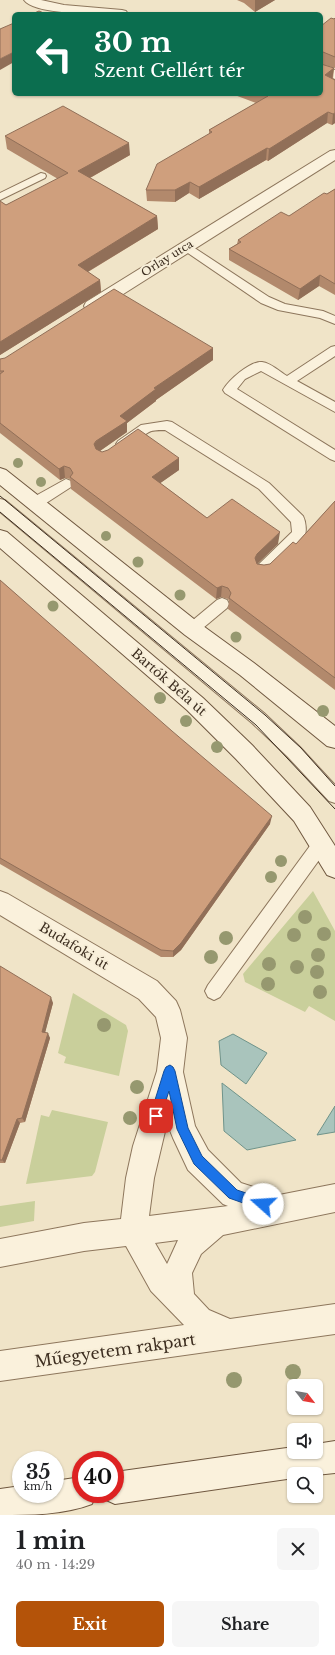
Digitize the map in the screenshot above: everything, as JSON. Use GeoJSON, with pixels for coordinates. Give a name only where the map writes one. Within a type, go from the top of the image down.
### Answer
{"type":"FeatureCollection","features":[{"type":"Feature","properties":{"kind":"street"},"geometry":{"type":"LineString","coordinates":[[30,0],[50,6],[76,11],[91,12]]}},
{"type":"Feature","properties":{"kind":"street"},"geometry":{"type":"LineString","coordinates":[[323,71],[335,75]]}},
{"type":"Feature","properties":{"kind":"street","name":"Orlay utca"},"geometry":{"type":"LineString","coordinates":[[81,313],[335,154]]}},
{"type":"Feature","properties":{"kind":"street"},"geometry":{"type":"LineString","coordinates":[[0,475],[192,630],[247,669],[335,739]]}},
{"type":"Feature","properties":{"kind":"street","name":"Bartók Béla út"},"geometry":{"type":"LineString","coordinates":[[0,537],[195,704],[244,752],[302,814],[335,867]]}},
{"type":"Feature","properties":{"kind":"street","name":"Budafoki út"},"geometry":{"type":"LineString","coordinates":[[0,902],[148,990],[167,1010],[174,1038],[170,1071]]}},
{"type":"Feature","properties":{"kind":"street"},"geometry":{"type":"LineString","coordinates":[[170,1071],[182,1129],[198,1160],[233,1194],[278,1210]]}},
{"type":"Feature","properties":{"kind":"street"},"geometry":{"type":"LineString","coordinates":[[170,1071],[147,1146],[140,1178],[133,1232],[161,1281],[180,1301],[199,1320],[230,1334]]}},
{"type":"Feature","properties":{"kind":"street"},"geometry":{"type":"LineString","coordinates":[[0,1252],[84,1238],[216,1222],[335,1198]]}},
{"type":"Feature","properties":{"kind":"street"},"geometry":{"type":"LineString","coordinates":[[180,1301],[178,1272],[191,1244],[216,1222]]}},
{"type":"Feature","properties":{"kind":"street","name":"Műegyetem rakpart"},"geometry":{"type":"LineString","coordinates":[[0,1366],[153,1343],[335,1319]]}},
{"type":"Feature","properties":{"kind":"street"},"geometry":{"type":"LineString","coordinates":[[124,1487],[335,1456]]}},
{"type":"Feature","properties":{"kind":"street"},"geometry":{"type":"LineString","coordinates":[[0,1505],[72,1494]]}},
{"type":"Feature","properties":{"kind":"lane"},"geometry":{"type":"LineString","coordinates":[[0,197],[41,176]]}},
{"type":"Feature","properties":{"kind":"lane"},"geometry":{"type":"LineString","coordinates":[[186,246],[265,300],[282,307],[323,315],[335,320]]}},
{"type":"Feature","properties":{"kind":"lane"},"geometry":{"type":"LineString","coordinates":[[288,381],[335,350]]}},
{"type":"Feature","properties":{"kind":"lane"},"geometry":{"type":"LineString","coordinates":[[335,408],[261,366],[241,376],[229,390],[335,456]]}},
{"type":"Feature","properties":{"kind":"lane"},"geometry":{"type":"LineString","coordinates":[[110,453],[146,428],[167,425],[264,486],[298,520],[299,534],[262,570]]}},
{"type":"Feature","properties":{"kind":"lane"},"geometry":{"type":"LineString","coordinates":[[35,503],[66,484]]}},
{"type":"Feature","properties":{"kind":"lane"},"geometry":{"type":"LineString","coordinates":[[0,504],[258,718],[294,752],[334,795]]}},
{"type":"Feature","properties":{"kind":"lane"},"geometry":{"type":"LineString","coordinates":[[192,630],[222,604]]}},
{"type":"Feature","properties":{"kind":"lane"},"geometry":{"type":"LineString","coordinates":[[214,991],[321,844]]}},
{"type":"Feature","properties":{"kind":"green space"},"geometry":{"type":"Polygon","coordinates":[[[313,891],[335,931],[335,1021],[309,1006],[305,1012],[245,982],[243,974],[313,891]]]}},
{"type":"Feature","properties":{"kind":"green space"},"geometry":{"type":"Polygon","coordinates":[[[73,993],[126,1025],[128,1031],[119,1076],[64,1063],[66,1057],[58,1053],[73,993]]]}},
{"type":"Feature","properties":{"kind":"green space"},"geometry":{"type":"Polygon","coordinates":[[[52,1110],[108,1122],[95,1172],[92,1176],[26,1184],[41,1115],[49,1117],[52,1110]]]}},
{"type":"Feature","properties":{"kind":"green space"},"geometry":{"type":"Polygon","coordinates":[[[35,1201],[34,1221],[0,1227],[0,1206],[35,1201]]]}},
{"type":"Feature","properties":{"kind":"water"},"geometry":{"type":"Polygon","coordinates":[[[233,1034],[267,1053],[246,1084],[221,1065],[219,1041],[233,1034]]]}},
{"type":"Feature","properties":{"kind":"water"},"geometry":{"type":"Polygon","coordinates":[[[222,1083],[296,1140],[247,1150],[224,1131],[222,1083]]]}},
{"type":"Feature","properties":{"kind":"water"},"geometry":{"type":"Polygon","coordinates":[[[335,1106],[335,1132],[317,1135],[335,1106]]]}},
{"type":"Feature","properties":{"kind":"building"},"geometry":{"type":"Polygon","coordinates":[[[331,18],[335,18],[335,57],[323,52],[323,24],[331,18]]]}},
{"type":"Feature","properties":{"kind":"building"},"geometry":{"type":"Polygon","coordinates":[[[12,24],[12,53],[0,59],[0,29],[12,24]]]}},
{"type":"Feature","properties":{"kind":"building"},"geometry":{"type":"Polygon","coordinates":[[[323,65],[334,68],[325,75],[335,80],[335,113],[333,114],[328,112],[269,149],[267,148],[199,187],[190,182],[175,190],[146,190],[157,164],[212,132],[209,130],[268,96],[323,96],[323,65]]]}},
{"type":"Feature","properties":{"kind":"building"},"geometry":{"type":"Polygon","coordinates":[[[63,106],[129,143],[78,171],[157,216],[78,265],[100,280],[0,342],[0,201],[6,205],[68,173],[5,136],[63,106]]]}},
{"type":"Feature","properties":{"kind":"building"},"geometry":{"type":"Polygon","coordinates":[[[335,189],[335,284],[320,275],[300,289],[229,249],[241,242],[238,240],[281,212],[289,216],[324,193],[327,194],[335,189]]]}},
{"type":"Feature","properties":{"kind":"building"},"geometry":{"type":"Polygon","coordinates":[[[114,289],[213,348],[154,388],[156,389],[120,416],[127,421],[96,441],[94,444],[96,449],[102,452],[108,450],[138,429],[179,458],[152,477],[207,518],[232,499],[280,532],[257,554],[255,558],[257,564],[270,564],[293,542],[296,544],[335,501],[335,678],[229,598],[231,593],[228,588],[222,586],[217,588],[70,477],[73,473],[70,468],[64,466],[59,469],[0,423],[0,374],[4,371],[0,371],[0,359],[5,358],[114,289]]]}},
{"type":"Feature","properties":{"kind":"building"},"geometry":{"type":"Polygon","coordinates":[[[0,580],[172,731],[272,816],[181,943],[173,951],[161,950],[0,858],[0,580]]]}},
{"type":"Feature","properties":{"kind":"building"},"geometry":{"type":"Polygon","coordinates":[[[0,966],[51,997],[42,1032],[48,1033],[22,1118],[17,1119],[2,1160],[0,1160],[0,966]]]}},
{"type":"Feature","properties":{"kind":"tram line"},"geometry":{"type":"LineString","coordinates":[[0,496],[265,715],[301,748],[335,786]]}},
{"type":"Feature","properties":{"kind":"tram line"},"geometry":{"type":"LineString","coordinates":[[0,512],[256,725],[335,809]]}},
{"type":"Feature","properties":{"kind":"route"},"geometry":{"type":"LineString","coordinates":[[156,1116],[170,1071],[182,1129],[198,1160],[233,1194],[263,1204]]}}]}
